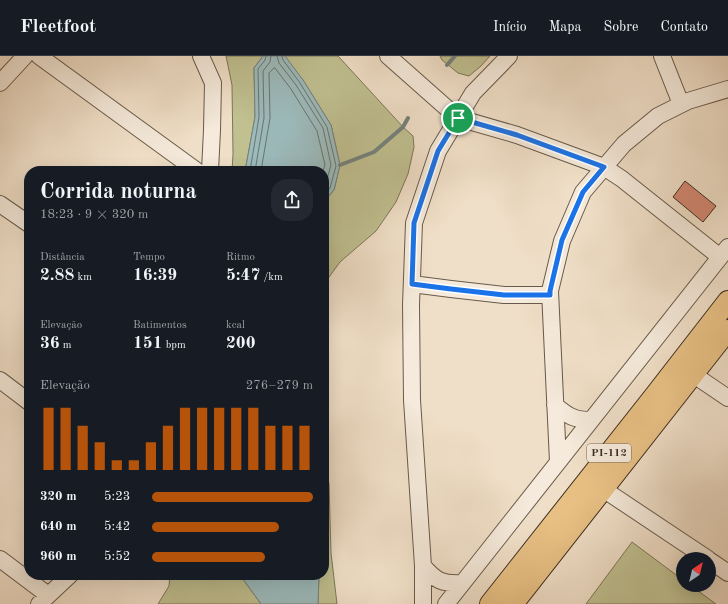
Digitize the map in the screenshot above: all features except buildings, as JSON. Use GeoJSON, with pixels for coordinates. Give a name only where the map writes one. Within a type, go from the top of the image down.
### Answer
{"type":"FeatureCollection","features":[{"type":"Feature","properties":{"kind":"main road","name":"PI-112"},"geometry":{"type":"LineString","coordinates":[[490,604],[656,395],[728,301]]}},
{"type":"Feature","properties":{"kind":"main road","name":"PI-112"},"geometry":{"type":"LineString","coordinates":[[513,604],[728,330]]}},
{"type":"Feature","properties":{"kind":"street"},"geometry":{"type":"LineString","coordinates":[[0,83],[25,56]]}},
{"type":"Feature","properties":{"kind":"street"},"geometry":{"type":"LineString","coordinates":[[39,56],[190,166]]}},
{"type":"Feature","properties":{"kind":"street"},"geometry":{"type":"LineString","coordinates":[[201,56],[213,83],[210,166]]}},
{"type":"Feature","properties":{"kind":"street"},"geometry":{"type":"LineString","coordinates":[[390,56],[458,118],[517,135],[604,167],[724,252],[446,604]]}},
{"type":"Feature","properties":{"kind":"street"},"geometry":{"type":"LineString","coordinates":[[423,604],[423,566],[412,400],[411,305],[414,223],[438,151],[473,93],[509,56]]}},
{"type":"Feature","properties":{"kind":"street"},"geometry":{"type":"LineString","coordinates":[[662,56],[681,104]]}},
{"type":"Feature","properties":{"kind":"street"},"geometry":{"type":"LineString","coordinates":[[558,462],[550,291],[562,240],[583,192],[624,144],[658,116],[688,101],[728,89]]}},
{"type":"Feature","properties":{"kind":"street"},"geometry":{"type":"LineString","coordinates":[[0,204],[24,221]]}},
{"type":"Feature","properties":{"kind":"street"},"geometry":{"type":"LineString","coordinates":[[412,284],[504,295],[550,295]]}},
{"type":"Feature","properties":{"kind":"street"},"geometry":{"type":"LineString","coordinates":[[694,375],[728,398]]}},
{"type":"Feature","properties":{"kind":"street"},"geometry":{"type":"LineString","coordinates":[[0,380],[24,398]]}},
{"type":"Feature","properties":{"kind":"street"},"geometry":{"type":"LineString","coordinates":[[555,405],[566,414],[580,420],[591,420]]}},
{"type":"Feature","properties":{"kind":"street"},"geometry":{"type":"LineString","coordinates":[[604,489],[698,552]]}},
{"type":"Feature","properties":{"kind":"street"},"geometry":{"type":"LineString","coordinates":[[0,559],[44,600],[65,580]]}},
{"type":"Feature","properties":{"kind":"street"},"geometry":{"type":"LineString","coordinates":[[716,565],[728,573]]}},
{"type":"Feature","properties":{"kind":"street"},"geometry":{"type":"LineString","coordinates":[[423,566],[433,578],[454,584],[462,583]]}},
{"type":"Feature","properties":{"kind":"green space"},"geometry":{"type":"Polygon","coordinates":[[[226,56],[263,56],[254,68],[255,117],[246,166],[232,166],[232,85],[226,56]]]}},
{"type":"Feature","properties":{"kind":"green space"},"geometry":{"type":"Polygon","coordinates":[[[284,56],[338,56],[413,136],[414,147],[408,174],[396,202],[376,231],[340,262],[329,277],[329,196],[334,190],[340,165],[331,125],[303,80],[284,56]]]}},
{"type":"Feature","properties":{"kind":"green space"},"geometry":{"type":"Polygon","coordinates":[[[440,56],[490,56],[469,76],[458,73],[442,60],[440,56]]]}},
{"type":"Feature","properties":{"kind":"green space"},"geometry":{"type":"Polygon","coordinates":[[[329,483],[331,553],[337,604],[318,604],[319,580],[329,580],[329,483]]]}},
{"type":"Feature","properties":{"kind":"green space"},"geometry":{"type":"Polygon","coordinates":[[[632,542],[676,575],[676,592],[700,592],[716,604],[586,604],[632,542]]]}},
{"type":"Feature","properties":{"kind":"green space"},"geometry":{"type":"Polygon","coordinates":[[[170,580],[244,580],[261,604],[158,604],[169,586],[170,580]]]}},
{"type":"Feature","properties":{"kind":"water"},"geometry":{"type":"Polygon","coordinates":[[[263,56],[285,56],[303,80],[331,125],[340,165],[334,190],[329,196],[329,166],[246,166],[255,117],[254,68],[263,56]]]}},
{"type":"Feature","properties":{"kind":"water"},"geometry":{"type":"Polygon","coordinates":[[[244,580],[319,580],[318,604],[261,604],[244,580]]]}},
{"type":"Feature","properties":{"kind":"waterway"},"geometry":{"type":"LineString","coordinates":[[447,65],[455,56]]}},
{"type":"Feature","properties":{"kind":"waterway"},"geometry":{"type":"LineString","coordinates":[[340,165],[374,152],[403,127],[408,118]]}},
{"type":"Feature","properties":{"kind":"route"},"geometry":{"type":"LineString","coordinates":[[458,118],[517,135],[604,167],[583,192],[562,240],[550,295],[504,295],[412,284],[414,223],[438,151],[458,118]]}}]}
